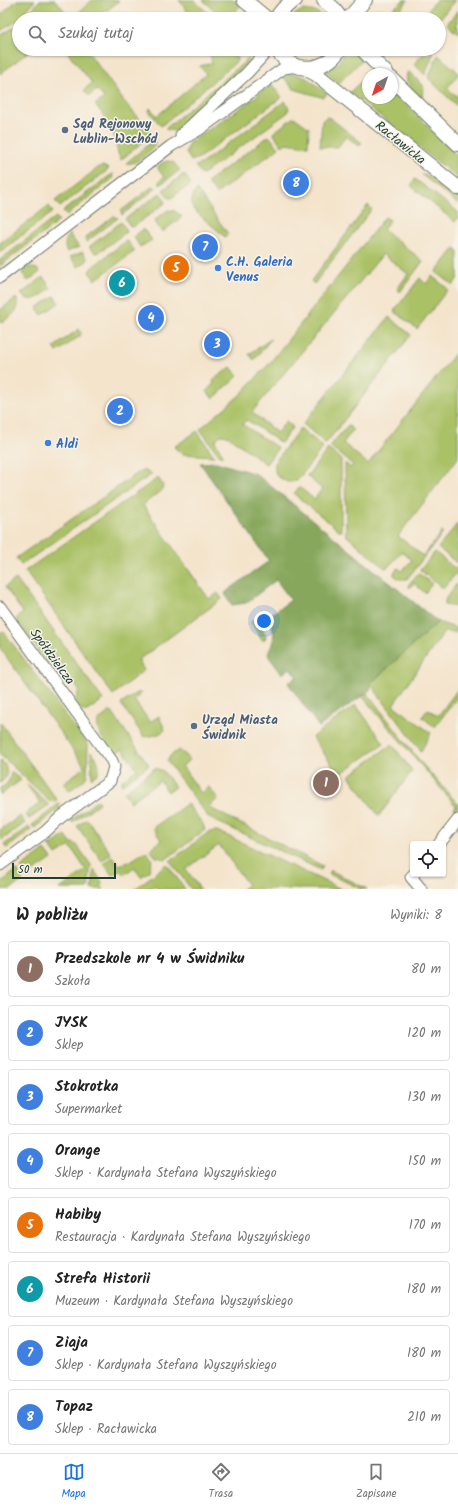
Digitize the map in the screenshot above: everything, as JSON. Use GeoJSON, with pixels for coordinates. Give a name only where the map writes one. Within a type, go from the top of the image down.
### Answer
{"type":"FeatureCollection","features":[{"type":"Feature","properties":{"kind":"street"},"geometry":{"type":"LineString","coordinates":[[244,0],[259,12]]}},
{"type":"Feature","properties":{"kind":"street"},"geometry":{"type":"LineString","coordinates":[[280,12],[288,4],[295,0]]}},
{"type":"Feature","properties":{"kind":"street"},"geometry":{"type":"LineString","coordinates":[[324,0],[336,12]]}},
{"type":"Feature","properties":{"kind":"street"},"geometry":{"type":"LineString","coordinates":[[354,12],[365,0]]}},
{"type":"Feature","properties":{"kind":"street"},"geometry":{"type":"LineString","coordinates":[[171,146],[194,122],[247,73],[263,56]]}},
{"type":"Feature","properties":{"kind":"street","name":"Racławicka"},"geometry":{"type":"LineString","coordinates":[[282,56],[316,74],[458,188]]}},
{"type":"Feature","properties":{"kind":"street"},"geometry":{"type":"LineString","coordinates":[[0,277],[171,146],[200,129],[284,68],[320,66],[336,56]]}},
{"type":"Feature","properties":{"kind":"street"},"geometry":{"type":"LineString","coordinates":[[369,56],[381,68]]}},
{"type":"Feature","properties":{"kind":"street"},"geometry":{"type":"LineString","coordinates":[[398,85],[458,144]]}},
{"type":"Feature","properties":{"kind":"street","name":"Spółdzielcza"},"geometry":{"type":"LineString","coordinates":[[0,607],[112,761],[114,767],[110,781],[0,865]]}},
{"type":"Feature","properties":{"kind":"street"},"geometry":{"type":"LineString","coordinates":[[441,841],[458,820]]}},
{"type":"Feature","properties":{"kind":"street"},"geometry":{"type":"LineString","coordinates":[[413,877],[421,889]]}},
{"type":"Feature","properties":{"kind":"green space"},"geometry":{"type":"Polygon","coordinates":[[[17,0],[35,0],[25,12],[12,12],[12,24],[0,31],[0,16],[17,0]]]}},
{"type":"Feature","properties":{"kind":"green space"},"geometry":{"type":"Polygon","coordinates":[[[40,0],[55,0],[66,12],[30,12],[40,0]]]}},
{"type":"Feature","properties":{"kind":"green space"},"geometry":{"type":"Polygon","coordinates":[[[92,0],[119,1],[105,12],[79,12],[92,0]]]}},
{"type":"Feature","properties":{"kind":"green space"},"geometry":{"type":"Polygon","coordinates":[[[179,0],[194,0],[207,12],[188,12],[179,0]]]}},
{"type":"Feature","properties":{"kind":"green space"},"geometry":{"type":"Polygon","coordinates":[[[203,0],[233,0],[240,6],[235,12],[216,12],[203,0]]]}},
{"type":"Feature","properties":{"kind":"green space"},"geometry":{"type":"Polygon","coordinates":[[[404,0],[408,0],[399,12],[389,12],[404,0]]]}},
{"type":"Feature","properties":{"kind":"green space"},"geometry":{"type":"Polygon","coordinates":[[[436,0],[455,0],[445,12],[427,12],[436,0]]]}},
{"type":"Feature","properties":{"kind":"green space"},"geometry":{"type":"Polygon","coordinates":[[[303,10],[317,12],[299,12],[303,10]]]}},
{"type":"Feature","properties":{"kind":"green space"},"geometry":{"type":"Polygon","coordinates":[[[458,10],[458,23],[456,25],[458,26],[458,33],[447,24],[458,10]]]}},
{"type":"Feature","properties":{"kind":"green space"},"geometry":{"type":"Polygon","coordinates":[[[12,28],[12,56],[23,56],[0,74],[0,36],[12,28]]]}},
{"type":"Feature","properties":{"kind":"green space"},"geometry":{"type":"Polygon","coordinates":[[[71,56],[91,56],[123,100],[152,134],[121,160],[112,128],[95,105],[104,98],[97,90],[89,96],[84,90],[92,83],[71,56]]]}},
{"type":"Feature","properties":{"kind":"green space"},"geometry":{"type":"Polygon","coordinates":[[[210,56],[236,56],[237,61],[161,126],[149,111],[150,108],[157,116],[206,74],[200,66],[212,63],[210,56]]]}},
{"type":"Feature","properties":{"kind":"green space"},"geometry":{"type":"Polygon","coordinates":[[[343,56],[358,56],[362,60],[339,83],[326,71],[339,62],[343,56]]]}},
{"type":"Feature","properties":{"kind":"green space"},"geometry":{"type":"Polygon","coordinates":[[[421,56],[432,56],[425,75],[414,64],[421,56]]]}},
{"type":"Feature","properties":{"kind":"green space"},"geometry":{"type":"Polygon","coordinates":[[[438,56],[458,72],[458,75],[447,88],[458,97],[458,107],[428,78],[438,56]]]}},
{"type":"Feature","properties":{"kind":"green space"},"geometry":{"type":"Polygon","coordinates":[[[248,59],[250,61],[190,120],[174,131],[165,129],[248,59]]]}},
{"type":"Feature","properties":{"kind":"green space"},"geometry":{"type":"Polygon","coordinates":[[[408,71],[423,85],[422,99],[408,83],[408,71]]]}},
{"type":"Feature","properties":{"kind":"green space"},"geometry":{"type":"Polygon","coordinates":[[[296,74],[306,78],[327,94],[324,97],[321,97],[294,89],[283,77],[296,74]]]}},
{"type":"Feature","properties":{"kind":"green space"},"geometry":{"type":"Polygon","coordinates":[[[362,81],[362,102],[350,92],[362,81]]]}},
{"type":"Feature","properties":{"kind":"green space"},"geometry":{"type":"Polygon","coordinates":[[[271,85],[282,97],[199,158],[191,161],[186,153],[189,143],[235,112],[271,85]]]}},
{"type":"Feature","properties":{"kind":"green space"},"geometry":{"type":"Polygon","coordinates":[[[398,96],[458,156],[458,178],[365,104],[398,104],[398,96]]]}},
{"type":"Feature","properties":{"kind":"green space"},"geometry":{"type":"Polygon","coordinates":[[[285,101],[289,108],[287,113],[202,175],[195,166],[201,164],[285,101]]]}},
{"type":"Feature","properties":{"kind":"green space"},"geometry":{"type":"Polygon","coordinates":[[[294,117],[309,128],[308,146],[286,143],[282,146],[273,133],[294,117]]]}},
{"type":"Feature","properties":{"kind":"green space"},"geometry":{"type":"Polygon","coordinates":[[[326,117],[330,118],[362,143],[359,146],[346,136],[338,147],[320,147],[322,121],[326,117]]]}},
{"type":"Feature","properties":{"kind":"green space"},"geometry":{"type":"Polygon","coordinates":[[[269,136],[279,148],[216,194],[207,182],[269,136]]]}},
{"type":"Feature","properties":{"kind":"green space"},"geometry":{"type":"Polygon","coordinates":[[[155,139],[154,147],[137,161],[133,163],[126,163],[155,139]]]}},
{"type":"Feature","properties":{"kind":"green space"},"geometry":{"type":"Polygon","coordinates":[[[167,161],[173,162],[180,170],[160,185],[159,181],[164,177],[158,169],[158,166],[167,161]]]}},
{"type":"Feature","properties":{"kind":"green space"},"geometry":{"type":"Polygon","coordinates":[[[103,166],[109,169],[60,207],[55,201],[99,167],[103,166]]]}},
{"type":"Feature","properties":{"kind":"green space"},"geometry":{"type":"Polygon","coordinates":[[[113,173],[112,179],[67,215],[63,211],[113,173]]]}},
{"type":"Feature","properties":{"kind":"green space"},"geometry":{"type":"Polygon","coordinates":[[[184,174],[191,184],[169,198],[163,190],[184,174]]]}},
{"type":"Feature","properties":{"kind":"green space"},"geometry":{"type":"Polygon","coordinates":[[[422,175],[430,176],[458,198],[458,204],[422,175]]]}},
{"type":"Feature","properties":{"kind":"green space"},"geometry":{"type":"Polygon","coordinates":[[[415,179],[458,212],[458,218],[455,222],[411,186],[415,179]]]}},
{"type":"Feature","properties":{"kind":"green space"},"geometry":{"type":"Polygon","coordinates":[[[153,186],[156,188],[122,215],[121,211],[153,186]]]}},
{"type":"Feature","properties":{"kind":"green space"},"geometry":{"type":"Polygon","coordinates":[[[197,190],[228,234],[225,237],[194,210],[192,199],[197,190]]]}},
{"type":"Feature","properties":{"kind":"green space"},"geometry":{"type":"Polygon","coordinates":[[[160,193],[165,200],[165,203],[133,227],[130,226],[125,219],[160,193]]]}},
{"type":"Feature","properties":{"kind":"green space"},"geometry":{"type":"Polygon","coordinates":[[[368,205],[372,209],[314,284],[311,281],[368,205]]]}},
{"type":"Feature","properties":{"kind":"green space"},"geometry":{"type":"Polygon","coordinates":[[[48,206],[53,212],[0,252],[0,243],[48,206]]]}},
{"type":"Feature","properties":{"kind":"green space"},"geometry":{"type":"Polygon","coordinates":[[[168,210],[175,211],[182,217],[162,232],[155,222],[156,219],[168,210]]]}},
{"type":"Feature","properties":{"kind":"green space"},"geometry":{"type":"Polygon","coordinates":[[[114,216],[118,218],[86,242],[86,237],[114,216]]]}},
{"type":"Feature","properties":{"kind":"green space"},"geometry":{"type":"Polygon","coordinates":[[[56,217],[59,221],[0,266],[0,260],[56,217]]]}},
{"type":"Feature","properties":{"kind":"green space"},"geometry":{"type":"Polygon","coordinates":[[[385,217],[390,220],[383,229],[423,261],[400,292],[397,289],[408,274],[383,254],[252,412],[277,433],[286,421],[293,427],[281,443],[247,420],[242,424],[278,448],[266,464],[228,436],[220,435],[215,441],[223,455],[219,455],[200,429],[240,395],[269,364],[385,217]]]}},
{"type":"Feature","properties":{"kind":"green space"},"geometry":{"type":"Polygon","coordinates":[[[121,222],[126,229],[126,232],[98,253],[94,252],[89,247],[121,222]]]}},
{"type":"Feature","properties":{"kind":"green space"},"geometry":{"type":"Polygon","coordinates":[[[144,230],[152,240],[140,247],[134,236],[144,230]]]}},
{"type":"Feature","properties":{"kind":"green space"},"geometry":{"type":"Polygon","coordinates":[[[69,234],[79,247],[67,252],[65,245],[69,234]]]}},
{"type":"Feature","properties":{"kind":"green space"},"geometry":{"type":"Polygon","coordinates":[[[126,241],[135,251],[95,280],[89,272],[91,268],[126,241]]]}},
{"type":"Feature","properties":{"kind":"green space"},"geometry":{"type":"Polygon","coordinates":[[[455,248],[458,250],[458,278],[453,285],[436,272],[455,248]]]}},
{"type":"Feature","properties":{"kind":"green space"},"geometry":{"type":"Polygon","coordinates":[[[83,252],[87,258],[87,261],[78,267],[70,257],[83,252]]]}},
{"type":"Feature","properties":{"kind":"green space"},"geometry":{"type":"Polygon","coordinates":[[[29,267],[37,269],[40,272],[28,281],[22,273],[25,268],[29,267]]]}},
{"type":"Feature","properties":{"kind":"green space"},"geometry":{"type":"Polygon","coordinates":[[[432,276],[448,289],[417,329],[394,311],[420,278],[426,284],[432,276]]]}},
{"type":"Feature","properties":{"kind":"green space"},"geometry":{"type":"Polygon","coordinates":[[[43,277],[51,288],[44,294],[33,299],[29,299],[21,294],[43,277]]]}},
{"type":"Feature","properties":{"kind":"green space"},"geometry":{"type":"Polygon","coordinates":[[[54,296],[59,303],[42,315],[37,308],[54,296]]]}},
{"type":"Feature","properties":{"kind":"green space"},"geometry":{"type":"Polygon","coordinates":[[[16,298],[18,302],[17,310],[0,323],[0,310],[16,298]]]}},
{"type":"Feature","properties":{"kind":"green space"},"geometry":{"type":"Polygon","coordinates":[[[389,317],[411,335],[325,443],[303,424],[389,317]]]}},
{"type":"Feature","properties":{"kind":"green space"},"geometry":{"type":"Polygon","coordinates":[[[79,329],[81,333],[80,336],[57,352],[54,347],[79,329]]]}},
{"type":"Feature","properties":{"kind":"green space"},"geometry":{"type":"Polygon","coordinates":[[[271,339],[254,360],[249,354],[271,339]]]}},
{"type":"Feature","properties":{"kind":"green space"},"geometry":{"type":"Polygon","coordinates":[[[458,350],[458,458],[398,536],[423,556],[442,532],[443,533],[407,579],[399,579],[394,575],[394,573],[398,568],[402,571],[412,560],[402,552],[388,567],[385,568],[346,535],[345,463],[351,468],[353,465],[330,446],[348,425],[353,430],[343,443],[368,464],[458,350]]]}},
{"type":"Feature","properties":{"kind":"green space"},"geometry":{"type":"Polygon","coordinates":[[[231,367],[238,376],[213,399],[207,391],[214,383],[213,380],[231,367]]]}},
{"type":"Feature","properties":{"kind":"green space"},"geometry":{"type":"Polygon","coordinates":[[[300,428],[323,447],[297,481],[287,482],[277,476],[275,472],[275,462],[300,428]]]}},
{"type":"Feature","properties":{"kind":"green space"},"geometry":{"type":"Polygon","coordinates":[[[197,431],[214,456],[182,454],[174,447],[197,431]]]}},
{"type":"Feature","properties":{"kind":"green space"},"geometry":{"type":"Polygon","coordinates":[[[328,449],[341,459],[341,532],[294,494],[299,487],[314,499],[322,489],[307,476],[328,449]]]}},
{"type":"Feature","properties":{"kind":"green space"},"geometry":{"type":"Polygon","coordinates":[[[216,462],[256,474],[438,622],[371,683],[370,690],[319,727],[288,683],[297,677],[290,668],[282,674],[269,657],[268,653],[273,643],[274,632],[269,616],[291,600],[276,580],[246,603],[232,605],[225,594],[269,561],[200,463],[216,462]]]}},
{"type":"Feature","properties":{"kind":"green space"},"geometry":{"type":"Polygon","coordinates":[[[142,470],[152,474],[21,565],[16,558],[142,470]]]}},
{"type":"Feature","properties":{"kind":"green space"},"geometry":{"type":"Polygon","coordinates":[[[158,478],[163,485],[162,490],[143,505],[209,599],[218,593],[222,599],[138,660],[144,670],[113,695],[25,571],[158,478]]]}},
{"type":"Feature","properties":{"kind":"green space"},"geometry":{"type":"Polygon","coordinates":[[[458,523],[458,564],[438,548],[458,523]]]}},
{"type":"Feature","properties":{"kind":"green space"},"geometry":{"type":"Polygon","coordinates":[[[435,552],[458,571],[443,589],[420,570],[435,552]]]}},
{"type":"Feature","properties":{"kind":"green space"},"geometry":{"type":"Polygon","coordinates":[[[418,573],[432,584],[425,593],[414,583],[410,588],[409,587],[409,584],[418,573]]]}},
{"type":"Feature","properties":{"kind":"green space"},"geometry":{"type":"Polygon","coordinates":[[[16,579],[103,700],[87,711],[82,711],[75,702],[79,690],[54,656],[50,666],[16,619],[23,613],[5,587],[16,579]]]}},
{"type":"Feature","properties":{"kind":"green space"},"geometry":{"type":"Polygon","coordinates":[[[458,582],[458,607],[444,605],[446,598],[458,582]]]}},
{"type":"Feature","properties":{"kind":"green space"},"geometry":{"type":"Polygon","coordinates":[[[255,618],[259,620],[266,637],[264,640],[261,639],[251,622],[255,618]]]}},
{"type":"Feature","properties":{"kind":"green space"},"geometry":{"type":"Polygon","coordinates":[[[438,622],[458,629],[458,633],[444,632],[393,705],[431,733],[421,751],[371,683],[438,622]]]}},
{"type":"Feature","properties":{"kind":"green space"},"geometry":{"type":"Polygon","coordinates":[[[3,631],[88,745],[87,776],[69,791],[63,783],[85,767],[0,648],[0,633],[3,631]]]}},
{"type":"Feature","properties":{"kind":"green space"},"geometry":{"type":"Polygon","coordinates":[[[458,689],[458,696],[435,727],[422,717],[428,709],[438,716],[458,689]]]}},
{"type":"Feature","properties":{"kind":"green space"},"geometry":{"type":"Polygon","coordinates":[[[137,693],[142,693],[134,700],[150,722],[159,716],[165,730],[157,735],[144,737],[121,704],[137,693]]]}},
{"type":"Feature","properties":{"kind":"green space"},"geometry":{"type":"Polygon","coordinates":[[[367,693],[423,765],[458,804],[458,807],[455,810],[454,809],[456,806],[362,696],[367,693]]]}},
{"type":"Feature","properties":{"kind":"green space"},"geometry":{"type":"Polygon","coordinates":[[[356,705],[384,743],[339,775],[312,737],[356,705]]]}},
{"type":"Feature","properties":{"kind":"green space"},"geometry":{"type":"Polygon","coordinates":[[[111,711],[149,765],[121,785],[122,780],[137,769],[122,749],[115,754],[100,735],[98,722],[111,711]]]}},
{"type":"Feature","properties":{"kind":"green space"},"geometry":{"type":"Polygon","coordinates":[[[0,722],[57,800],[54,802],[50,801],[0,755],[0,722]]]}},
{"type":"Feature","properties":{"kind":"green space"},"geometry":{"type":"Polygon","coordinates":[[[392,744],[412,771],[379,816],[349,776],[392,744]]]}},
{"type":"Feature","properties":{"kind":"green space"},"geometry":{"type":"Polygon","coordinates":[[[179,750],[190,760],[182,766],[201,793],[209,787],[218,799],[208,807],[323,866],[321,870],[209,818],[167,761],[171,755],[179,750]]]}},
{"type":"Feature","properties":{"kind":"green space"},"geometry":{"type":"Polygon","coordinates":[[[91,752],[99,764],[98,773],[92,778],[91,752]]]}},
{"type":"Feature","properties":{"kind":"green space"},"geometry":{"type":"Polygon","coordinates":[[[0,760],[5,765],[7,772],[5,778],[0,783],[0,760]]]}},
{"type":"Feature","properties":{"kind":"green space"},"geometry":{"type":"Polygon","coordinates":[[[155,768],[163,771],[175,787],[168,792],[160,781],[130,802],[124,792],[155,768]]]}},
{"type":"Feature","properties":{"kind":"green space"},"geometry":{"type":"Polygon","coordinates":[[[11,772],[21,780],[0,795],[0,788],[8,782],[11,772]]]}},
{"type":"Feature","properties":{"kind":"green space"},"geometry":{"type":"Polygon","coordinates":[[[27,785],[49,805],[29,819],[25,814],[40,803],[27,785]]]}},
{"type":"Feature","properties":{"kind":"green space"},"geometry":{"type":"Polygon","coordinates":[[[98,800],[99,803],[72,823],[71,820],[98,800]]]}},
{"type":"Feature","properties":{"kind":"green space"},"geometry":{"type":"Polygon","coordinates":[[[60,803],[59,809],[34,828],[32,825],[60,803]]]}},
{"type":"Feature","properties":{"kind":"green space"},"geometry":{"type":"Polygon","coordinates":[[[187,804],[203,824],[205,830],[166,859],[156,857],[150,850],[161,840],[154,827],[187,804]]]}},
{"type":"Feature","properties":{"kind":"green space"},"geometry":{"type":"Polygon","coordinates":[[[20,816],[25,823],[2,840],[0,838],[0,830],[20,816]]]}},
{"type":"Feature","properties":{"kind":"green space"},"geometry":{"type":"Polygon","coordinates":[[[87,819],[111,854],[102,861],[77,826],[87,819]]]}},
{"type":"Feature","properties":{"kind":"green space"},"geometry":{"type":"Polygon","coordinates":[[[29,827],[31,830],[7,848],[5,844],[29,827]]]}},
{"type":"Feature","properties":{"kind":"green space"},"geometry":{"type":"Polygon","coordinates":[[[217,831],[341,889],[242,889],[248,885],[219,845],[186,869],[200,889],[191,889],[170,861],[209,832],[217,831]]]}},
{"type":"Feature","properties":{"kind":"green space"},"geometry":{"type":"Polygon","coordinates":[[[65,835],[70,842],[77,845],[91,865],[88,889],[60,889],[86,870],[70,846],[56,855],[50,846],[65,835]]]}},
{"type":"Feature","properties":{"kind":"green space"},"geometry":{"type":"Polygon","coordinates":[[[45,850],[52,859],[27,876],[21,868],[45,850]]]}},
{"type":"Feature","properties":{"kind":"green space"},"geometry":{"type":"Polygon","coordinates":[[[146,851],[152,859],[149,871],[141,877],[134,867],[124,875],[121,870],[112,875],[104,864],[113,857],[119,865],[129,862],[146,851]]]}},
{"type":"Feature","properties":{"kind":"green space"},"geometry":{"type":"Polygon","coordinates":[[[167,864],[185,889],[157,889],[155,885],[150,889],[135,889],[167,864]]]}},
{"type":"Feature","properties":{"kind":"green space"},"geometry":{"type":"Polygon","coordinates":[[[17,870],[23,880],[11,889],[0,889],[0,883],[17,870]]]}},
{"type":"Feature","properties":{"kind":"green space"},"geometry":{"type":"Polygon","coordinates":[[[94,870],[102,882],[101,886],[104,889],[92,889],[94,870]]]}},
{"type":"Feature","properties":{"kind":"green space"},"geometry":{"type":"Polygon","coordinates":[[[330,870],[367,889],[361,889],[329,874],[330,870]]]}},
{"type":"Feature","properties":{"kind":"place","name":"Sąd Rejonowy Lublin-Wschód"},"geometry":{"type":"Point","coordinates":[65,130]}},
{"type":"Feature","properties":{"kind":"place","name":"Topaz"},"geometry":{"type":"Point","coordinates":[296,183]}},
{"type":"Feature","properties":{"kind":"place","name":"Ziaja"},"geometry":{"type":"Point","coordinates":[205,247]}},
{"type":"Feature","properties":{"kind":"place","name":"Habiby"},"geometry":{"type":"Point","coordinates":[176,268]}},
{"type":"Feature","properties":{"kind":"place","name":"C.H. Galeria Venus"},"geometry":{"type":"Point","coordinates":[218,268]}},
{"type":"Feature","properties":{"kind":"place","name":"Strefa Historii"},"geometry":{"type":"Point","coordinates":[122,283]}},
{"type":"Feature","properties":{"kind":"place","name":"Orange"},"geometry":{"type":"Point","coordinates":[151,318]}},
{"type":"Feature","properties":{"kind":"place","name":"Stokrotka"},"geometry":{"type":"Point","coordinates":[217,344]}},
{"type":"Feature","properties":{"kind":"place","name":"JYSK"},"geometry":{"type":"Point","coordinates":[120,411]}},
{"type":"Feature","properties":{"kind":"place","name":"Aldi"},"geometry":{"type":"Point","coordinates":[48,443]}},
{"type":"Feature","properties":{"kind":"place","name":"Urząd Miasta Świdnik"},"geometry":{"type":"Point","coordinates":[194,726]}},
{"type":"Feature","properties":{"kind":"place","name":"Przedszkole nr 4 w Świdniku"},"geometry":{"type":"Point","coordinates":[326,783]}}]}
